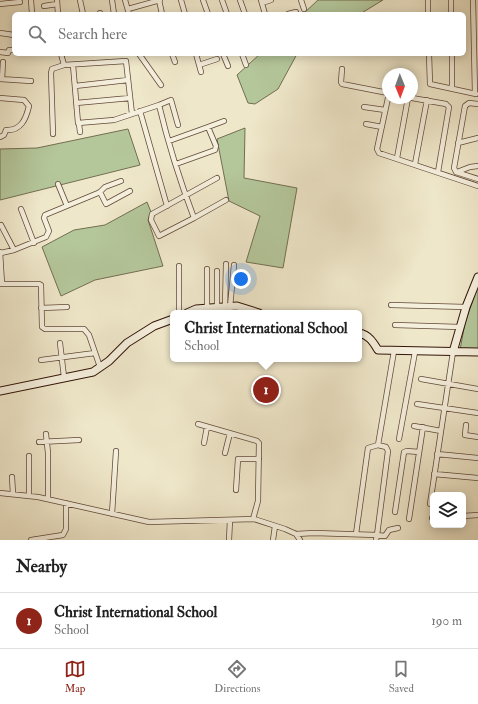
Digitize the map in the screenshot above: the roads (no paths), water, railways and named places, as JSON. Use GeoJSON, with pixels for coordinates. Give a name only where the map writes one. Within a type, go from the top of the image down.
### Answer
{"type":"FeatureCollection","features":[{"type":"Feature","properties":{"kind":"main road"},"geometry":{"type":"LineString","coordinates":[[453,352],[466,307],[478,277]]}},
{"type":"Feature","properties":{"kind":"main road"},"geometry":{"type":"LineString","coordinates":[[194,310],[237,306],[250,310]]}},
{"type":"Feature","properties":{"kind":"main road"},"geometry":{"type":"LineString","coordinates":[[0,391],[93,372],[108,361],[127,343],[154,326],[170,320]]}},
{"type":"Feature","properties":{"kind":"main road"},"geometry":{"type":"LineString","coordinates":[[362,334],[365,334],[372,341],[378,350],[415,352],[478,352]]}},
{"type":"Feature","properties":{"kind":"street"},"geometry":{"type":"LineString","coordinates":[[32,0],[32,12]]}},
{"type":"Feature","properties":{"kind":"street"},"geometry":{"type":"LineString","coordinates":[[80,0],[83,12]]}},
{"type":"Feature","properties":{"kind":"street"},"geometry":{"type":"LineString","coordinates":[[112,0],[114,12]]}},
{"type":"Feature","properties":{"kind":"street"},"geometry":{"type":"LineString","coordinates":[[125,0],[129,11],[160,0],[162,12]]}},
{"type":"Feature","properties":{"kind":"street"},"geometry":{"type":"LineString","coordinates":[[181,0],[184,12]]}},
{"type":"Feature","properties":{"kind":"street"},"geometry":{"type":"LineString","coordinates":[[203,0],[207,12]]}},
{"type":"Feature","properties":{"kind":"street"},"geometry":{"type":"LineString","coordinates":[[222,0],[226,12]]}},
{"type":"Feature","properties":{"kind":"street"},"geometry":{"type":"LineString","coordinates":[[240,0],[244,12]]}},
{"type":"Feature","properties":{"kind":"street"},"geometry":{"type":"LineString","coordinates":[[265,12],[261,1],[271,0]]}},
{"type":"Feature","properties":{"kind":"street"},"geometry":{"type":"LineString","coordinates":[[301,0],[304,9]]}},
{"type":"Feature","properties":{"kind":"street"},"geometry":{"type":"LineString","coordinates":[[428,0],[428,12]]}},
{"type":"Feature","properties":{"kind":"street"},"geometry":{"type":"LineString","coordinates":[[451,0],[451,12]]}},
{"type":"Feature","properties":{"kind":"street"},"geometry":{"type":"LineString","coordinates":[[429,56],[430,84],[476,94],[473,0]]}},
{"type":"Feature","properties":{"kind":"street"},"geometry":{"type":"LineString","coordinates":[[0,4],[20,2]]}},
{"type":"Feature","properties":{"kind":"street"},"geometry":{"type":"LineString","coordinates":[[44,6],[57,2],[58,12]]}},
{"type":"Feature","properties":{"kind":"street"},"geometry":{"type":"LineString","coordinates":[[0,33],[12,35]]}},
{"type":"Feature","properties":{"kind":"street"},"geometry":{"type":"LineString","coordinates":[[0,52],[8,53],[12,50]]}},
{"type":"Feature","properties":{"kind":"street"},"geometry":{"type":"LineString","coordinates":[[62,56],[64,65]]}},
{"type":"Feature","properties":{"kind":"street"},"geometry":{"type":"LineString","coordinates":[[125,56],[132,114]]}},
{"type":"Feature","properties":{"kind":"street"},"geometry":{"type":"LineString","coordinates":[[140,56],[161,85]]}},
{"type":"Feature","properties":{"kind":"street"},"geometry":{"type":"LineString","coordinates":[[173,56],[175,62]]}},
{"type":"Feature","properties":{"kind":"street"},"geometry":{"type":"LineString","coordinates":[[197,56],[201,72]]}},
{"type":"Feature","properties":{"kind":"street"},"geometry":{"type":"LineString","coordinates":[[224,56],[228,66]]}},
{"type":"Feature","properties":{"kind":"street"},"geometry":{"type":"LineString","coordinates":[[243,56],[246,65]]}},
{"type":"Feature","properties":{"kind":"street"},"geometry":{"type":"LineString","coordinates":[[452,56],[452,88]]}},
{"type":"Feature","properties":{"kind":"street"},"geometry":{"type":"LineString","coordinates":[[199,65],[217,59]]}},
{"type":"Feature","properties":{"kind":"street"},"geometry":{"type":"LineString","coordinates":[[53,134],[52,68],[64,65],[126,61]]}},
{"type":"Feature","properties":{"kind":"street"},"geometry":{"type":"LineString","coordinates":[[3,62],[1,79],[31,81]]}},
{"type":"Feature","properties":{"kind":"street"},"geometry":{"type":"LineString","coordinates":[[73,65],[77,120],[80,132]]}},
{"type":"Feature","properties":{"kind":"street"},"geometry":{"type":"LineString","coordinates":[[342,69],[342,84],[382,93]]}},
{"type":"Feature","properties":{"kind":"street"},"geometry":{"type":"LineString","coordinates":[[75,86],[128,80]]}},
{"type":"Feature","properties":{"kind":"street"},"geometry":{"type":"LineString","coordinates":[[0,98],[24,100],[29,106],[27,116],[20,127],[13,130],[6,130],[4,135],[0,137]]}},
{"type":"Feature","properties":{"kind":"street"},"geometry":{"type":"LineString","coordinates":[[76,103],[130,98]]}},
{"type":"Feature","properties":{"kind":"street"},"geometry":{"type":"LineString","coordinates":[[418,99],[446,104],[450,107],[438,172]]}},
{"type":"Feature","properties":{"kind":"street"},"geometry":{"type":"LineString","coordinates":[[79,124],[114,120],[171,100],[178,125]]}},
{"type":"Feature","properties":{"kind":"street"},"geometry":{"type":"LineString","coordinates":[[415,164],[427,100]]}},
{"type":"Feature","properties":{"kind":"street"},"geometry":{"type":"LineString","coordinates":[[456,172],[454,168],[465,106],[469,103],[478,104]]}},
{"type":"Feature","properties":{"kind":"street"},"geometry":{"type":"LineString","coordinates":[[386,104],[378,149],[379,153],[478,186]]}},
{"type":"Feature","properties":{"kind":"street"},"geometry":{"type":"LineString","coordinates":[[396,158],[407,104]]}},
{"type":"Feature","properties":{"kind":"street"},"geometry":{"type":"LineString","coordinates":[[159,105],[180,180],[194,218]]}},
{"type":"Feature","properties":{"kind":"street"},"geometry":{"type":"LineString","coordinates":[[364,107],[385,110]]}},
{"type":"Feature","properties":{"kind":"street"},"geometry":{"type":"LineString","coordinates":[[140,111],[167,206]]}},
{"type":"Feature","properties":{"kind":"street"},"geometry":{"type":"LineString","coordinates":[[169,141],[208,128],[224,120]]}},
{"type":"Feature","properties":{"kind":"street"},"geometry":{"type":"LineString","coordinates":[[366,124],[382,127]]}},
{"type":"Feature","properties":{"kind":"street"},"geometry":{"type":"LineString","coordinates":[[176,164],[215,150],[216,146],[208,128]]}},
{"type":"Feature","properties":{"kind":"street"},"geometry":{"type":"LineString","coordinates":[[458,143],[478,138]]}},
{"type":"Feature","properties":{"kind":"street"},"geometry":{"type":"LineString","coordinates":[[456,172],[478,166]]}},
{"type":"Feature","properties":{"kind":"street"},"geometry":{"type":"LineString","coordinates":[[456,172],[478,179]]}},
{"type":"Feature","properties":{"kind":"street"},"geometry":{"type":"LineString","coordinates":[[217,178],[152,214],[151,216],[159,236],[226,200]]}},
{"type":"Feature","properties":{"kind":"street"},"geometry":{"type":"LineString","coordinates":[[100,367],[89,335],[84,329],[43,329],[41,325],[41,287],[39,284],[1,284],[0,252],[14,250],[46,237],[49,233],[45,215],[100,192],[105,187],[121,181]]}},
{"type":"Feature","properties":{"kind":"street"},"geometry":{"type":"LineString","coordinates":[[58,184],[67,206]]}},
{"type":"Feature","properties":{"kind":"street"},"geometry":{"type":"LineString","coordinates":[[100,192],[106,204],[130,191]]}},
{"type":"Feature","properties":{"kind":"street"},"geometry":{"type":"LineString","coordinates":[[21,209],[34,243]]}},
{"type":"Feature","properties":{"kind":"street"},"geometry":{"type":"LineString","coordinates":[[1,225],[14,250]]}},
{"type":"Feature","properties":{"kind":"street"},"geometry":{"type":"LineString","coordinates":[[226,264],[228,307]]}},
{"type":"Feature","properties":{"kind":"street"},"geometry":{"type":"LineString","coordinates":[[228,307],[234,265]]}},
{"type":"Feature","properties":{"kind":"street"},"geometry":{"type":"LineString","coordinates":[[179,266],[179,310]]}},
{"type":"Feature","properties":{"kind":"street"},"geometry":{"type":"LineString","coordinates":[[207,269],[207,308]]}},
{"type":"Feature","properties":{"kind":"street"},"geometry":{"type":"LineString","coordinates":[[217,271],[217,308]]}},
{"type":"Feature","properties":{"kind":"street"},"geometry":{"type":"LineString","coordinates":[[391,305],[466,307]]}},
{"type":"Feature","properties":{"kind":"street"},"geometry":{"type":"LineString","coordinates":[[41,308],[67,307]]}},
{"type":"Feature","properties":{"kind":"street"},"geometry":{"type":"LineString","coordinates":[[395,325],[460,327]]}},
{"type":"Feature","properties":{"kind":"street"},"geometry":{"type":"LineString","coordinates":[[60,343],[64,377]]}},
{"type":"Feature","properties":{"kind":"street"},"geometry":{"type":"LineString","coordinates":[[378,445],[394,351]]}},
{"type":"Feature","properties":{"kind":"street"},"geometry":{"type":"LineString","coordinates":[[399,439],[415,352]]}},
{"type":"Feature","properties":{"kind":"street"},"geometry":{"type":"LineString","coordinates":[[432,492],[453,352]]}},
{"type":"Feature","properties":{"kind":"street"},"geometry":{"type":"LineString","coordinates":[[41,360],[96,353]]}},
{"type":"Feature","properties":{"kind":"street"},"geometry":{"type":"LineString","coordinates":[[421,380],[478,390]]}},
{"type":"Feature","properties":{"kind":"street"},"geometry":{"type":"LineString","coordinates":[[417,404],[478,413]]}},
{"type":"Feature","properties":{"kind":"street"},"geometry":{"type":"LineString","coordinates":[[198,424],[258,442],[260,444],[258,502],[253,519]]}},
{"type":"Feature","properties":{"kind":"street"},"geometry":{"type":"LineString","coordinates":[[466,424],[465,435],[478,437]]}},
{"type":"Feature","properties":{"kind":"street"},"geometry":{"type":"LineString","coordinates":[[414,426],[441,431]]}},
{"type":"Feature","properties":{"kind":"street"},"geometry":{"type":"LineString","coordinates":[[204,443],[208,427]]}},
{"type":"Feature","properties":{"kind":"street"},"geometry":{"type":"LineString","coordinates":[[410,519],[423,427]]}},
{"type":"Feature","properties":{"kind":"street"},"geometry":{"type":"LineString","coordinates":[[225,453],[230,433]]}},
{"type":"Feature","properties":{"kind":"street"},"geometry":{"type":"LineString","coordinates":[[46,434],[48,499]]}},
{"type":"Feature","properties":{"kind":"street"},"geometry":{"type":"LineString","coordinates":[[39,442],[79,440]]}},
{"type":"Feature","properties":{"kind":"street"},"geometry":{"type":"LineString","coordinates":[[356,534],[368,448],[378,445],[386,447],[388,451],[376,538]]}},
{"type":"Feature","properties":{"kind":"street"},"geometry":{"type":"LineString","coordinates":[[112,514],[116,451]]}},
{"type":"Feature","properties":{"kind":"street"},"geometry":{"type":"LineString","coordinates":[[396,512],[404,452],[419,452]]}},
{"type":"Feature","properties":{"kind":"street"},"geometry":{"type":"LineString","coordinates":[[438,454],[478,458]]}},
{"type":"Feature","properties":{"kind":"street"},"geometry":{"type":"LineString","coordinates":[[29,456],[29,496]]}},
{"type":"Feature","properties":{"kind":"street"},"geometry":{"type":"LineString","coordinates":[[236,490],[238,459],[259,459]]}},
{"type":"Feature","properties":{"kind":"street"},"geometry":{"type":"LineString","coordinates":[[434,474],[478,478]]}},
{"type":"Feature","properties":{"kind":"street"},"geometry":{"type":"LineString","coordinates":[[12,477],[13,494]]}},
{"type":"Feature","properties":{"kind":"street"},"geometry":{"type":"LineString","coordinates":[[0,493],[48,499],[149,522],[253,519],[296,534],[356,534],[376,538],[385,536],[389,530],[398,528]]}},
{"type":"Feature","properties":{"kind":"street"},"geometry":{"type":"LineString","coordinates":[[31,540],[63,538],[66,529],[66,504]]}},
{"type":"Feature","properties":{"kind":"street"},"geometry":{"type":"LineString","coordinates":[[466,516],[478,515]]}},
{"type":"Feature","properties":{"kind":"street"},"geometry":{"type":"LineString","coordinates":[[229,540],[230,520]]}},
{"type":"Feature","properties":{"kind":"street"},"geometry":{"type":"LineString","coordinates":[[273,540],[275,526]]}},
{"type":"Feature","properties":{"kind":"street"},"geometry":{"type":"LineString","coordinates":[[296,534],[300,540]]}},
{"type":"Feature","properties":{"kind":"place","name":"Christ International School"},"geometry":{"type":"Point","coordinates":[266,390]}}]}
